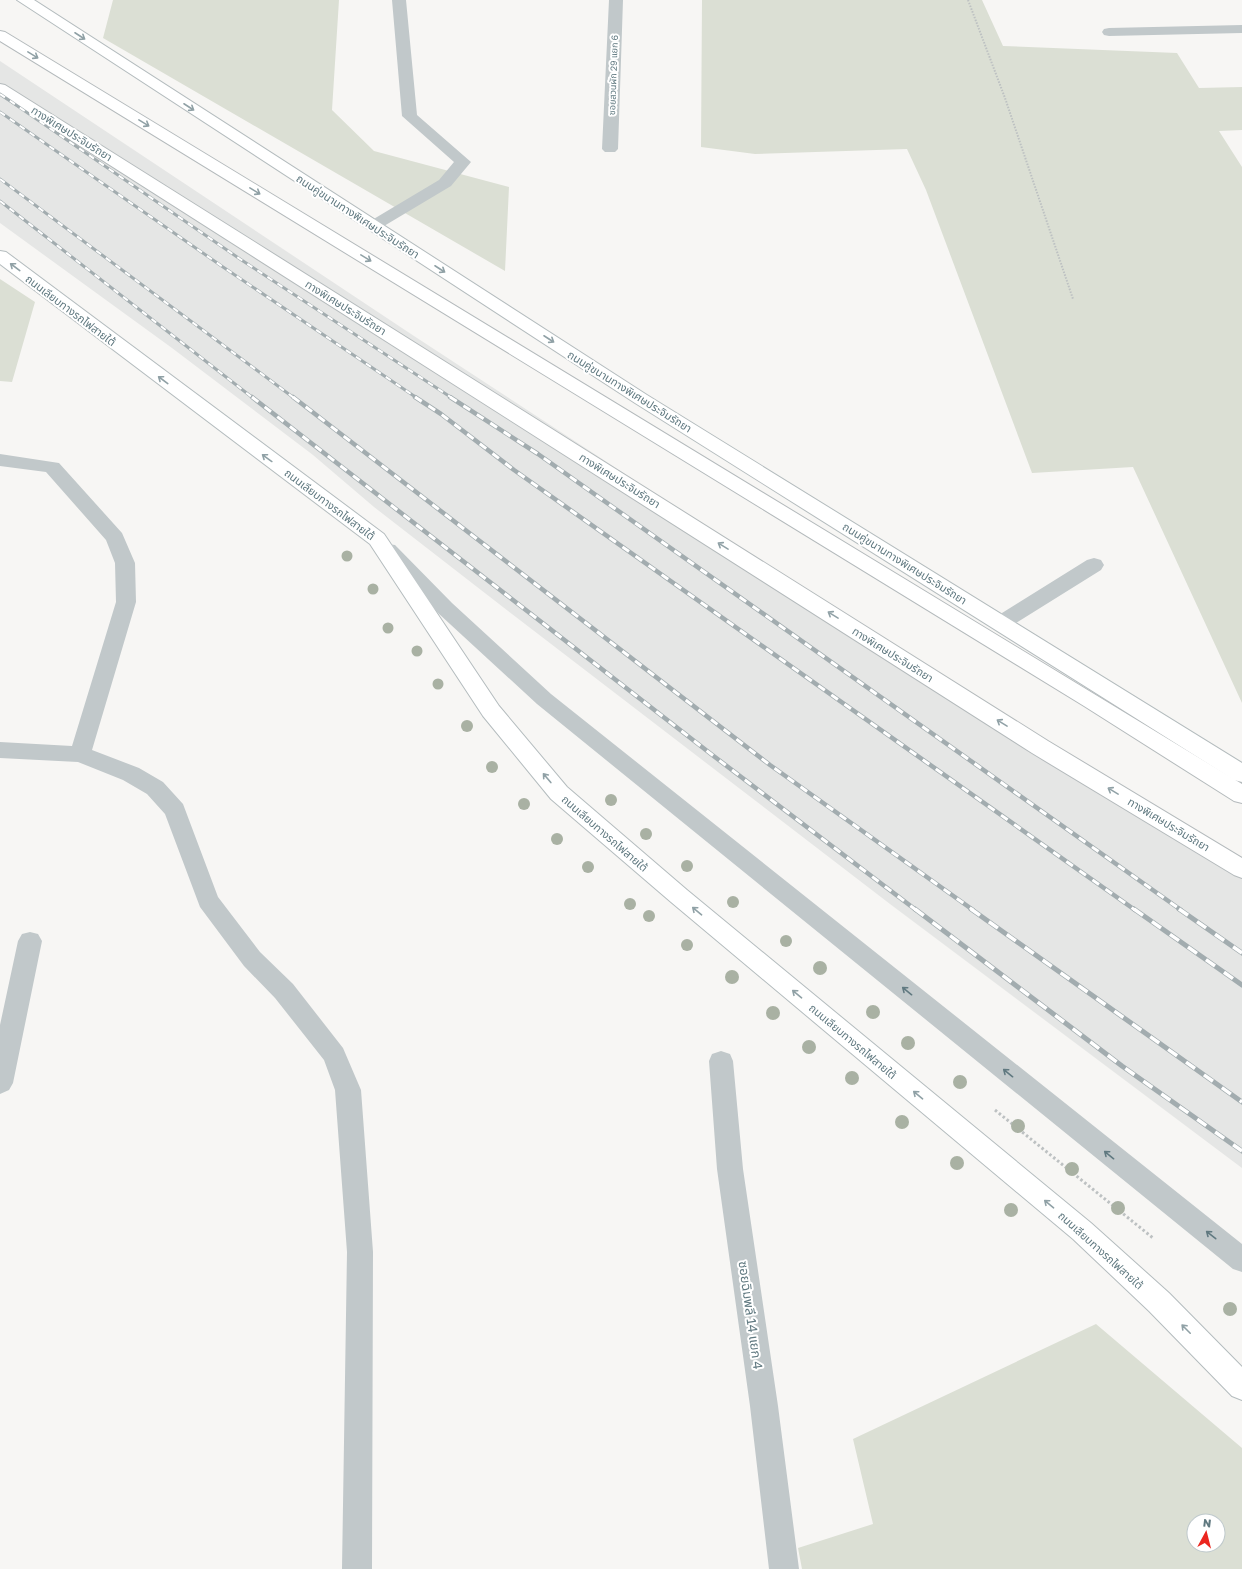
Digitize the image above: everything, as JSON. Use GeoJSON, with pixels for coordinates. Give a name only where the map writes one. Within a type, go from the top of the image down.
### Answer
{"type":"FeatureCollection","features":[{"type":"Feature","properties":{"kind":"main road","name":"ถนนคู่ขนานทางพิเศษประจิมรัถยา"},"geometry":{"type":"LineString","coordinates":[[24,0],[640,398],[1242,774]]}},
{"type":"Feature","properties":{"kind":"main road"},"geometry":{"type":"LineString","coordinates":[[0,35],[1064,684],[1242,795]]}},
{"type":"Feature","properties":{"kind":"main road","name":"ทางพิเศษประจิมรัถยา"},"geometry":{"type":"LineString","coordinates":[[0,88],[1040,747],[1242,869]]}},
{"type":"Feature","properties":{"kind":"main road","name":"ถนนเลียบทางรถไฟสายใต้"},"geometry":{"type":"LineString","coordinates":[[0,256],[239,437],[377,539],[491,711],[559,793],[679,896],[1082,1231],[1160,1302],[1242,1387]]}},
{"type":"Feature","properties":{"kind":"street"},"geometry":{"type":"LineString","coordinates":[[373,226],[445,183],[463,162],[410,116],[400,0]]}},
{"type":"Feature","properties":{"kind":"street","name":"ซอยสวนผัก 29 แยก 6"},"geometry":{"type":"LineString","coordinates":[[610,149],[616,0]]}},
{"type":"Feature","properties":{"kind":"street"},"geometry":{"type":"LineString","coordinates":[[1108,32],[1242,29]]}},
{"type":"Feature","properties":{"kind":"street"},"geometry":{"type":"LineString","coordinates":[[0,460],[52,467],[115,538],[125,563],[126,602],[80,754]]}},
{"type":"Feature","properties":{"kind":"street"},"geometry":{"type":"LineString","coordinates":[[377,539],[445,608],[544,699],[1242,1260]]}},
{"type":"Feature","properties":{"kind":"street"},"geometry":{"type":"LineString","coordinates":[[1001,623],[1094,565]]}},
{"type":"Feature","properties":{"kind":"street"},"geometry":{"type":"LineString","coordinates":[[0,750],[80,754],[131,774],[155,788],[175,810],[208,901],[252,959],[284,992],[311,1024],[334,1056],[348,1090],[360,1252],[357,1569]]}},
{"type":"Feature","properties":{"kind":"street"},"geometry":{"type":"LineString","coordinates":[[0,1083],[30,942]]}},
{"type":"Feature","properties":{"kind":"street","name":"ซอยฉิมพลี 14 แยก 4"},"geometry":{"type":"LineString","coordinates":[[721,1061],[730,1169],[764,1406],[784,1569]]}},
{"type":"Feature","properties":{"kind":"path"},"geometry":{"type":"LineString","coordinates":[[968,0],[1005,98],[1073,299]]}},
{"type":"Feature","properties":{"kind":"shaded area"},"geometry":{"type":"Polygon","coordinates":[[[113,0],[339,0],[332,110],[374,151],[509,187],[505,271],[103,38],[113,0]]]}},
{"type":"Feature","properties":{"kind":"shaded area"},"geometry":{"type":"Polygon","coordinates":[[[702,0],[982,0],[1003,46],[1177,53],[1199,88],[1242,87],[1242,130],[1219,131],[1242,167],[1242,703],[1133,467],[1032,473],[926,190],[907,149],[755,154],[701,147],[702,0]]]}},
{"type":"Feature","properties":{"kind":"shaded area"},"geometry":{"type":"Polygon","coordinates":[[[0,61],[414,336],[1242,877],[1242,1168],[890,904],[512,614],[374,507],[313,455],[172,348],[0,223],[0,61]]]}},
{"type":"Feature","properties":{"kind":"shaded area"},"geometry":{"type":"Polygon","coordinates":[[[0,279],[35,302],[12,382],[0,381],[0,279]]]}},
{"type":"Feature","properties":{"kind":"shaded area"},"geometry":{"type":"Polygon","coordinates":[[[1096,1324],[1242,1448],[1242,1569],[802,1569],[798,1548],[873,1524],[853,1439],[1096,1324]]]}},
{"type":"Feature","properties":{"kind":"railway"},"geometry":{"type":"LineString","coordinates":[[0,94],[240,259],[452,398]]}},
{"type":"Feature","properties":{"kind":"railway"},"geometry":{"type":"LineString","coordinates":[[0,112],[223,267],[417,398]]}},
{"type":"Feature","properties":{"kind":"railway"},"geometry":{"type":"LineString","coordinates":[[0,179],[294,398]]}},
{"type":"Feature","properties":{"kind":"railway"},"geometry":{"type":"LineString","coordinates":[[0,201],[253,398]]}},
{"type":"Feature","properties":{"kind":"railway"},"geometry":{"type":"LineString","coordinates":[[252,397],[711,754],[916,910]]}},
{"type":"Feature","properties":{"kind":"railway"},"geometry":{"type":"LineString","coordinates":[[293,397],[770,765],[973,910]]}},
{"type":"Feature","properties":{"kind":"railway"},"geometry":{"type":"LineString","coordinates":[[415,397],[441,414],[514,470],[1135,910]]}},
{"type":"Feature","properties":{"kind":"railway"},"geometry":{"type":"LineString","coordinates":[[450,397],[538,454],[1181,910]]}},
{"type":"Feature","properties":{"kind":"railway"},"geometry":{"type":"LineString","coordinates":[[915,909],[1122,1066],[1242,1151]]}},
{"type":"Feature","properties":{"kind":"railway"},"geometry":{"type":"LineString","coordinates":[[971,909],[1242,1102]]}},
{"type":"Feature","properties":{"kind":"railway"},"geometry":{"type":"LineString","coordinates":[[1134,909],[1242,985]]}},
{"type":"Feature","properties":{"kind":"railway"},"geometry":{"type":"LineString","coordinates":[[1179,909],[1242,953]]}}]}
